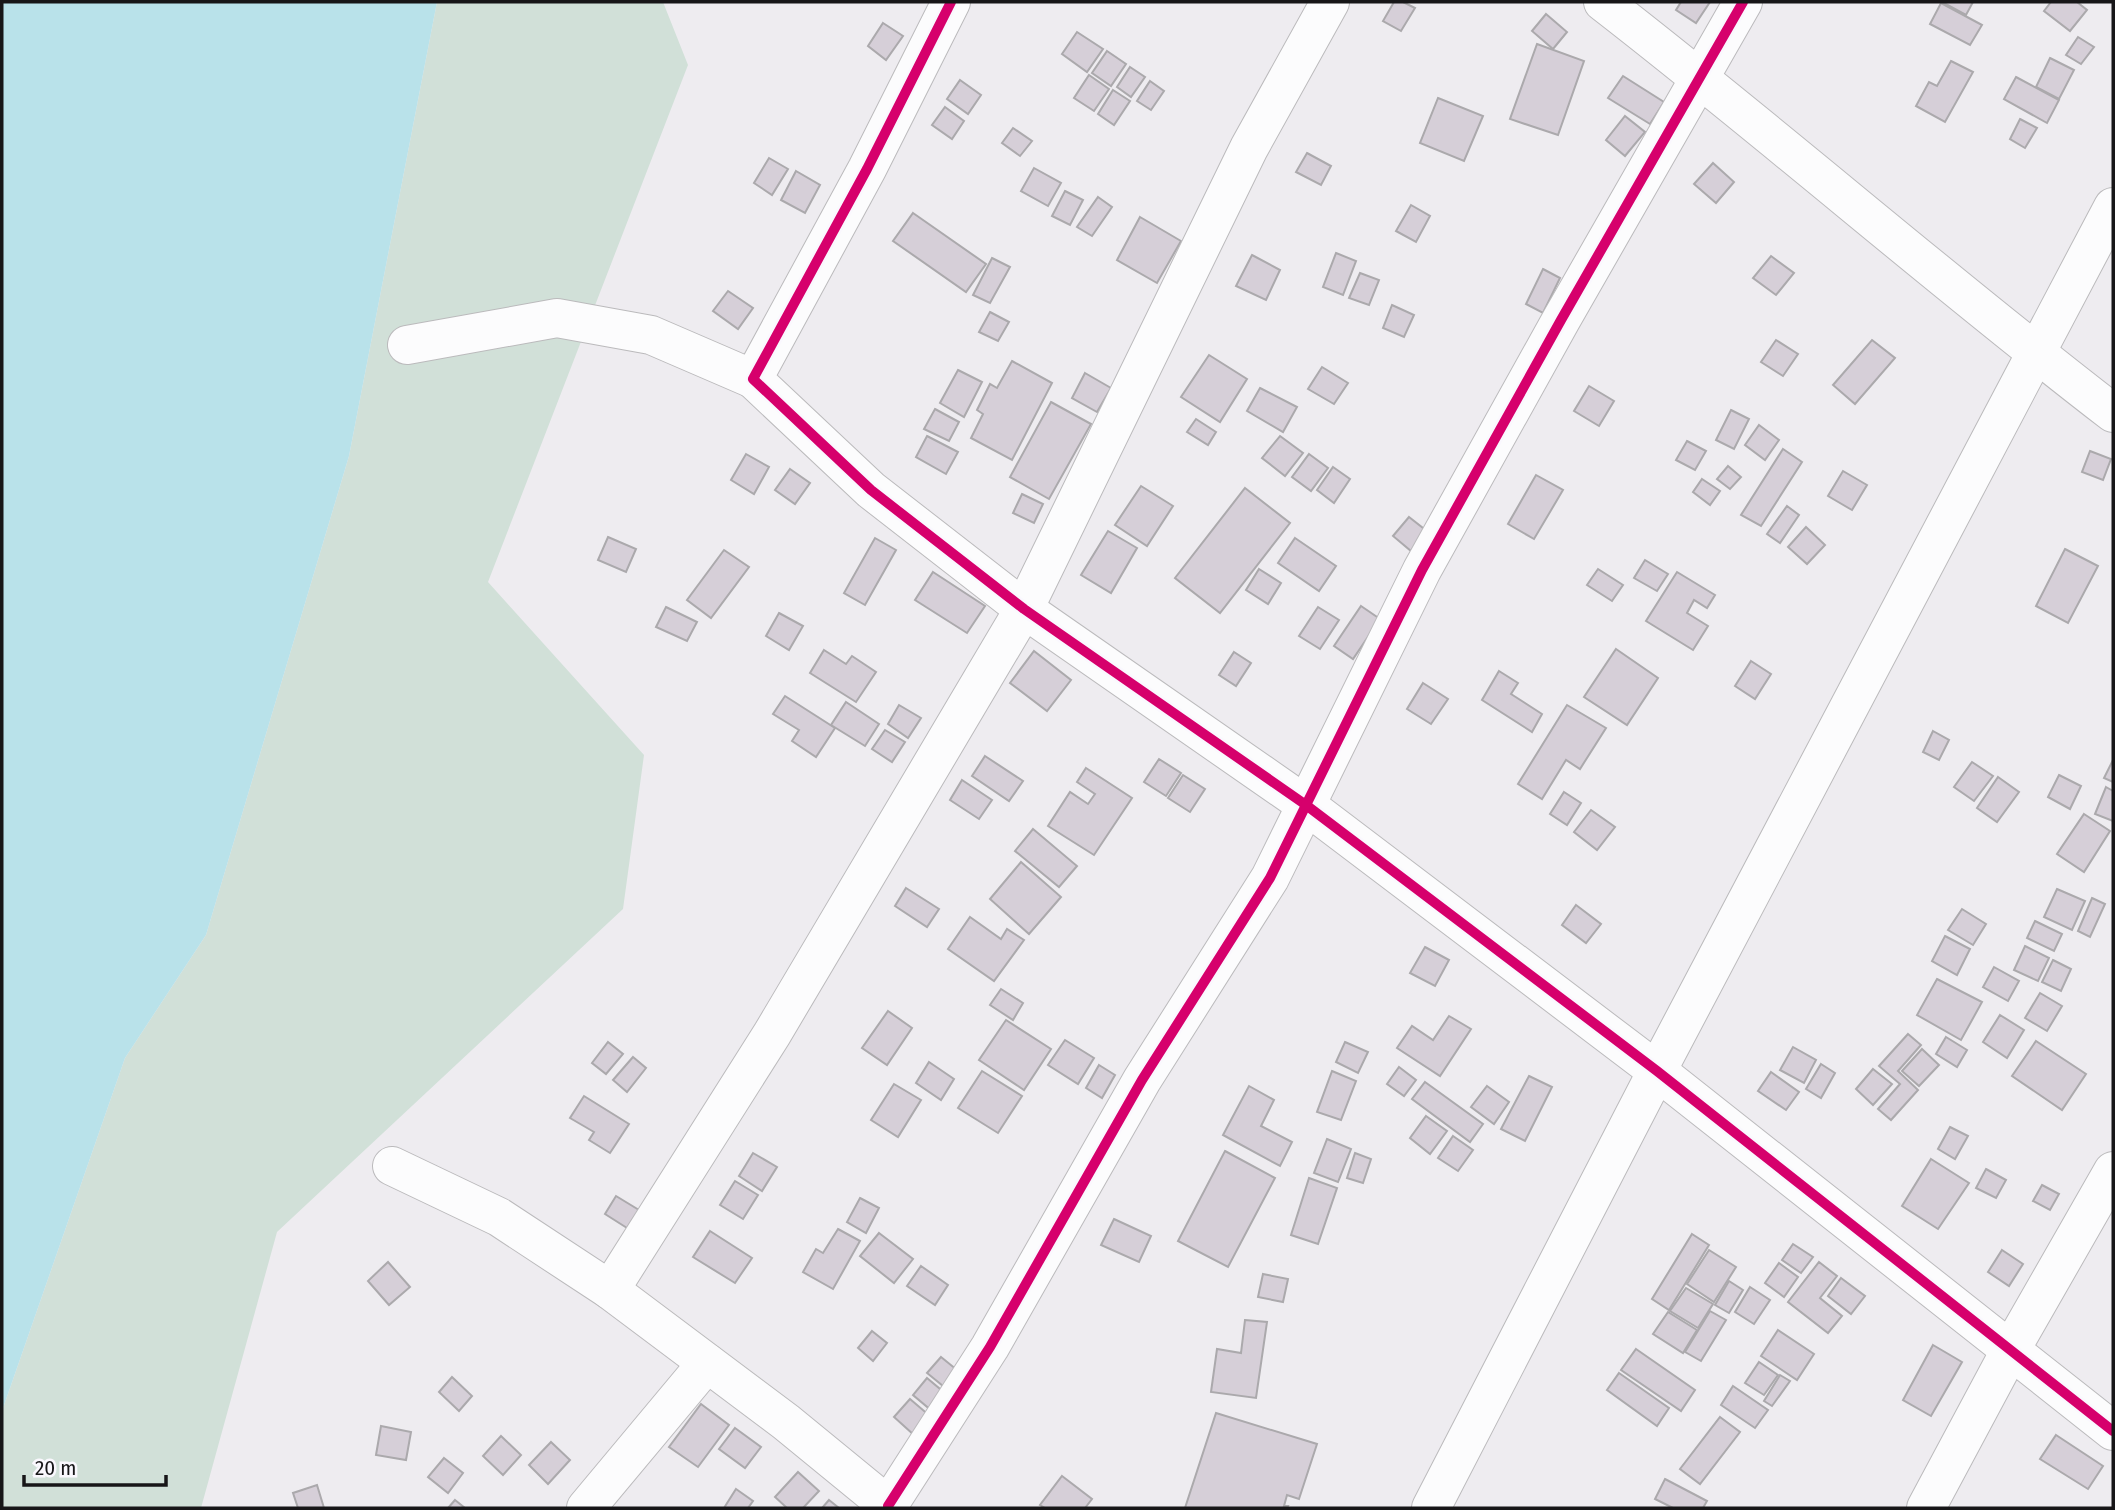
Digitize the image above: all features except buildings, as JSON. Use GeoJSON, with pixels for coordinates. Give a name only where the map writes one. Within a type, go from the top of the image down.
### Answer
{"type":"FeatureCollection","features":[{"type":"Feature","properties":{"kind":"street"},"geometry":{"type":"LineString","coordinates":[[753,379],[867,169],[951,2]]}},
{"type":"Feature","properties":{"kind":"street"},"geometry":{"type":"LineString","coordinates":[[610,1290],[772,1034],[1024,609],[1248,148],[1331,2]]}},
{"type":"Feature","properties":{"kind":"street"},"geometry":{"type":"LineString","coordinates":[[1603,2],[1700,77],[2036,354],[2113,413]]}},
{"type":"Feature","properties":{"kind":"street"},"geometry":{"type":"LineString","coordinates":[[392,1166],[499,1217],[610,1290],[786,1422],[890,1507],[990,1347],[1142,1080],[1270,878],[1422,570],[1743,2]]}},
{"type":"Feature","properties":{"kind":"street"},"geometry":{"type":"LineString","coordinates":[[1431,1508],[1657,1071],[2113,207]]}},
{"type":"Feature","properties":{"kind":"street"},"geometry":{"type":"LineString","coordinates":[[407,345],[557,318],[651,335],[753,379],[872,490],[1024,609],[1306,805],[1657,1071],[2113,1431]]}},
{"type":"Feature","properties":{"kind":"street"},"geometry":{"type":"LineString","coordinates":[[1926,1508],[2010,1351],[2113,1171]]}},
{"type":"Feature","properties":{"kind":"street"},"geometry":{"type":"LineString","coordinates":[[586,1508],[706,1363]]}},
{"type":"Feature","properties":{"kind":"shaded area"},"geometry":{"type":"Polygon","coordinates":[[[437,2],[663,2],[688,65],[488,582],[644,755],[623,909],[277,1232],[201,1508],[2,1508],[2,1411],[125,1058],[206,935],[349,456],[437,2]]]}},
{"type":"Feature","properties":{"kind":"water"},"geometry":{"type":"Polygon","coordinates":[[[2,2],[437,2],[349,456],[206,935],[125,1058],[2,1411],[2,2]]]}},
{"type":"Feature","properties":{"kind":"cycle path"},"geometry":{"type":"LineString","coordinates":[[951,2],[867,169],[753,379],[871,490],[1024,609],[1306,805],[1657,1071],[2113,1431]]}},
{"type":"Feature","properties":{"kind":"cycle path"},"geometry":{"type":"LineString","coordinates":[[888,1506],[990,1347],[1142,1080],[1270,878],[1422,570],[1743,2]]}}]}
